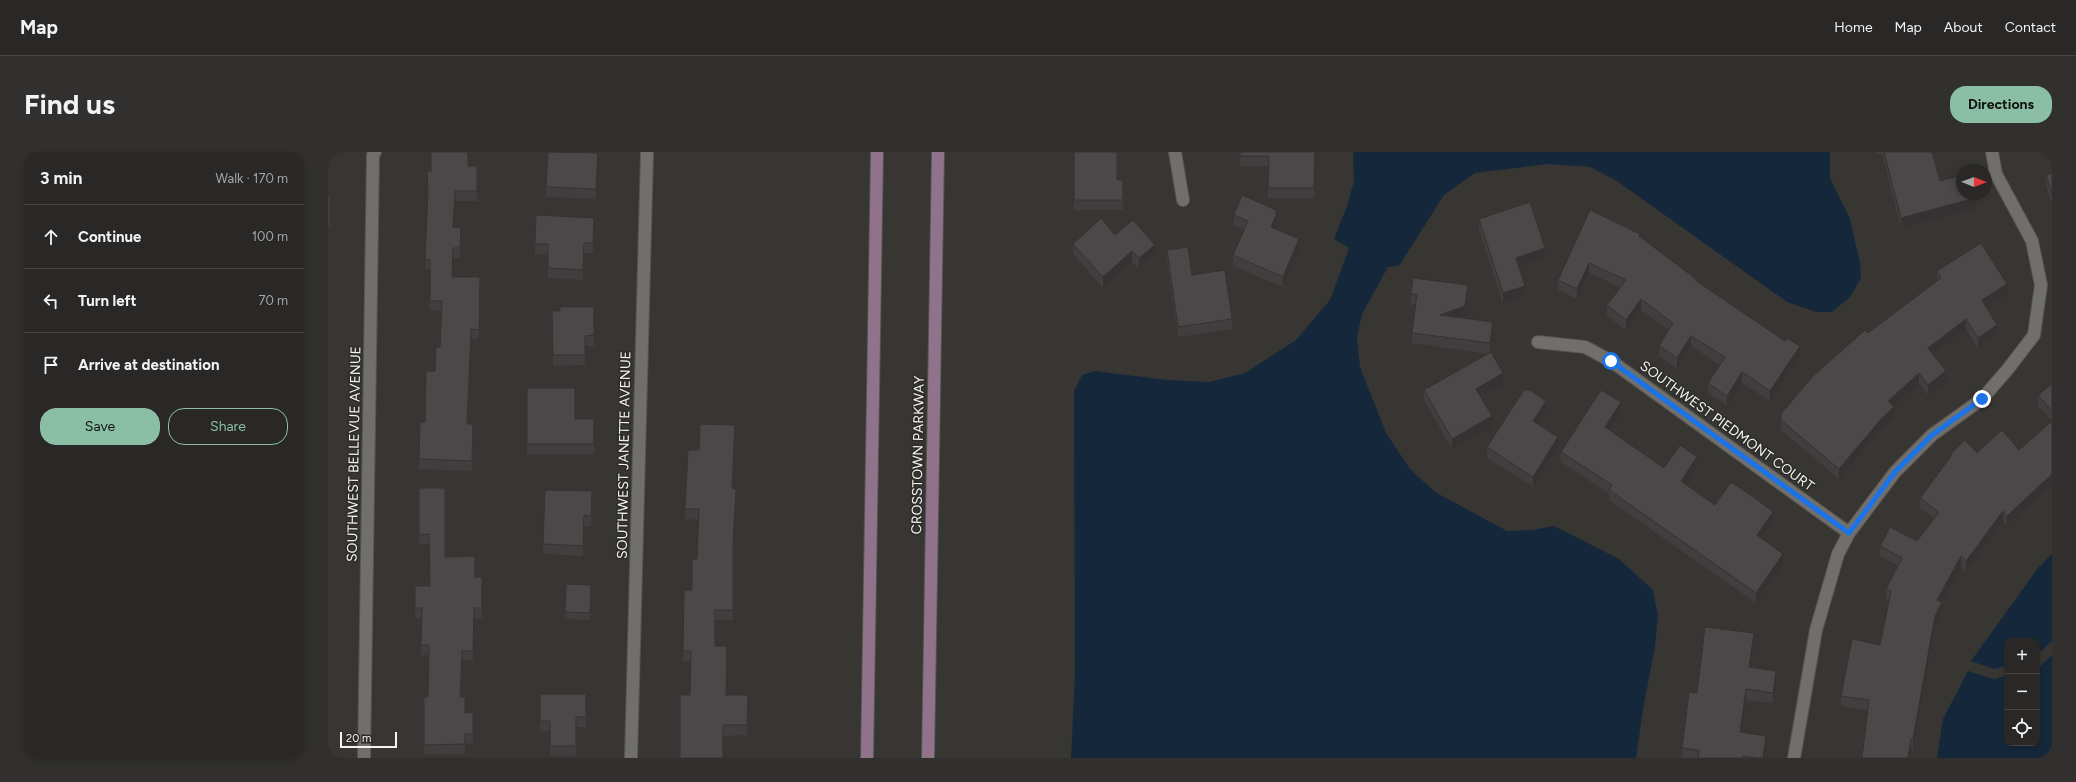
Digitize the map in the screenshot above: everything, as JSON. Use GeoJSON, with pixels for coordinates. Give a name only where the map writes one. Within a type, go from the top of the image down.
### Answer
{"type":"FeatureCollection","features":[{"type":"Feature","properties":{"kind":"main road"},"geometry":{"type":"LineString","coordinates":[[867,758],[877,152]]}},
{"type":"Feature","properties":{"kind":"main road","name":"CROSSTOWN PARKWAY"},"geometry":{"type":"LineString","coordinates":[[928,758],[938,152]]}},
{"type":"Feature","properties":{"kind":"street","name":"SOUTHWEST BELLEVUE AVENUE"},"geometry":{"type":"LineString","coordinates":[[364,758],[373,155],[375,152]]}},
{"type":"Feature","properties":{"kind":"street","name":"SOUTHWEST JANETTE AVENUE"},"geometry":{"type":"LineString","coordinates":[[631,758],[647,152]]}},
{"type":"Feature","properties":{"kind":"street"},"geometry":{"type":"LineString","coordinates":[[1175,152],[1183,200]]}},
{"type":"Feature","properties":{"kind":"street"},"geometry":{"type":"LineString","coordinates":[[1794,758],[1816,630],[1838,554],[1849,533],[1895,472],[1932,435],[1982,399],[2008,370],[2034,335],[2041,285],[2032,241],[1996,174],[1992,152]]}},
{"type":"Feature","properties":{"kind":"street","name":"SOUTHWEST PIEDMONT COURT"},"geometry":{"type":"LineString","coordinates":[[1538,342],[1585,348],[1611,361],[1849,533]]}},
{"type":"Feature","properties":{"kind":"water"},"geometry":{"type":"Polygon","coordinates":[[[1353,152],[1830,152],[1830,178],[1850,219],[1860,263],[1861,278],[1850,297],[1832,312],[1816,312],[1787,302],[1617,181],[1590,167],[1548,164],[1475,173],[1444,195],[1399,266],[1388,267],[1362,314],[1357,337],[1360,367],[1386,433],[1410,469],[1435,492],[1507,531],[1532,530],[1554,526],[1619,559],[1653,590],[1658,616],[1655,647],[1643,709],[1636,758],[1071,758],[1075,674],[1074,391],[1082,375],[1094,371],[1167,380],[1209,382],[1245,373],[1296,340],[1330,300],[1349,248],[1334,239],[1347,206],[1354,181],[1353,152]]]}},
{"type":"Feature","properties":{"kind":"water"},"geometry":{"type":"Polygon","coordinates":[[[2052,554],[2052,641],[2040,652],[2040,638],[2004,638],[2004,667],[1994,669],[1971,661],[2038,568],[2052,554]]]}},
{"type":"Feature","properties":{"kind":"water"},"geometry":{"type":"Polygon","coordinates":[[[2052,655],[2052,758],[1937,758],[1943,719],[1968,671],[1994,679],[2004,677],[2004,746],[2040,746],[2040,666],[2052,655]]]}},
{"type":"Feature","properties":{"kind":"building"},"geometry":{"type":"Polygon","coordinates":[[[431,152],[468,152],[468,166],[477,166],[477,191],[455,191],[453,227],[461,228],[460,248],[453,248],[452,277],[480,277],[479,330],[471,329],[467,424],[473,424],[472,461],[419,459],[420,422],[425,422],[426,371],[435,371],[436,347],[440,347],[442,301],[430,301],[430,260],[425,259],[428,191],[427,171],[431,171],[431,152]]]}},
{"type":"Feature","properties":{"kind":"building"},"geometry":{"type":"Polygon","coordinates":[[[548,152],[598,153],[596,189],[546,187],[548,152]]]}},
{"type":"Feature","properties":{"kind":"building"},"geometry":{"type":"Polygon","coordinates":[[[1074,152],[1117,152],[1117,180],[1123,180],[1123,200],[1074,200],[1074,152]]]}},
{"type":"Feature","properties":{"kind":"building"},"geometry":{"type":"Polygon","coordinates":[[[1240,152],[1315,152],[1314,188],[1268,188],[1269,156],[1240,156],[1240,152]]]}},
{"type":"Feature","properties":{"kind":"building"},"geometry":{"type":"Polygon","coordinates":[[[1884,152],[1932,152],[1940,181],[1956,177],[1956,200],[1968,200],[1901,218],[1884,152]]]}},
{"type":"Feature","properties":{"kind":"building"},"geometry":{"type":"Polygon","coordinates":[[[2052,173],[2052,194],[2046,175],[2052,173]]]}},
{"type":"Feature","properties":{"kind":"building"},"geometry":{"type":"Polygon","coordinates":[[[328,195],[330,195],[330,216],[328,216],[328,195]]]}},
{"type":"Feature","properties":{"kind":"building"},"geometry":{"type":"Polygon","coordinates":[[[1242,195],[1276,210],[1276,216],[1271,227],[1299,239],[1283,277],[1233,255],[1248,221],[1234,215],[1242,195]]]}},
{"type":"Feature","properties":{"kind":"building"},"geometry":{"type":"Polygon","coordinates":[[[1530,202],[1545,248],[1516,258],[1525,286],[1503,293],[1479,219],[1530,202]]]}},
{"type":"Feature","properties":{"kind":"building"},"geometry":{"type":"Polygon","coordinates":[[[1590,210],[1640,234],[1639,236],[1696,279],[1695,280],[1785,341],[1787,338],[1800,346],[1770,391],[1742,372],[1727,396],[1708,383],[1725,357],[1691,336],[1677,358],[1659,346],[1673,323],[1641,299],[1626,320],[1607,305],[1626,280],[1589,263],[1577,289],[1558,280],[1590,210]]]}},
{"type":"Feature","properties":{"kind":"building"},"geometry":{"type":"Polygon","coordinates":[[[536,215],[594,218],[593,243],[584,243],[583,270],[548,268],[548,244],[535,244],[536,215]]]}},
{"type":"Feature","properties":{"kind":"building"},"geometry":{"type":"Polygon","coordinates":[[[1101,218],[1115,235],[1133,220],[1155,245],[1139,258],[1132,251],[1103,277],[1073,244],[1101,218]]]}},
{"type":"Feature","properties":{"kind":"building"},"geometry":{"type":"Polygon","coordinates":[[[1981,243],[2007,284],[1982,300],[1997,325],[1978,338],[1966,319],[1928,348],[1946,371],[1928,385],[1919,373],[1888,401],[1894,407],[1881,419],[1839,469],[1781,420],[1781,414],[1813,376],[1865,330],[1868,333],[1941,278],[1937,271],[1981,243]]]}},
{"type":"Feature","properties":{"kind":"building"},"geometry":{"type":"Polygon","coordinates":[[[1188,247],[1192,275],[1225,270],[1232,319],[1178,327],[1167,250],[1188,247]]]}},
{"type":"Feature","properties":{"kind":"building"},"geometry":{"type":"Polygon","coordinates":[[[1413,278],[1468,285],[1465,306],[1440,315],[1493,322],[1490,343],[1412,333],[1417,294],[1411,294],[1413,278]]]}},
{"type":"Feature","properties":{"kind":"building"},"geometry":{"type":"Polygon","coordinates":[[[560,307],[594,307],[594,335],[585,336],[585,355],[553,355],[552,311],[560,311],[560,307]]]}},
{"type":"Feature","properties":{"kind":"building"},"geometry":{"type":"Polygon","coordinates":[[[1491,352],[1503,373],[1476,389],[1492,416],[1452,439],[1424,390],[1491,352]]]}},
{"type":"Feature","properties":{"kind":"building"},"geometry":{"type":"Polygon","coordinates":[[[2052,384],[2052,411],[2038,395],[2052,384]]]}},
{"type":"Feature","properties":{"kind":"building"},"geometry":{"type":"Polygon","coordinates":[[[527,388],[575,388],[575,419],[594,419],[594,444],[527,444],[527,388]]]}},
{"type":"Feature","properties":{"kind":"building"},"geometry":{"type":"Polygon","coordinates":[[[1524,390],[1530,390],[1546,401],[1533,421],[1558,437],[1533,477],[1487,447],[1524,390]]]}},
{"type":"Feature","properties":{"kind":"building"},"geometry":{"type":"Polygon","coordinates":[[[1601,390],[1621,402],[1605,427],[1664,468],[1680,445],[1697,457],[1681,481],[1715,505],[1731,482],[1773,512],[1757,535],[1783,554],[1756,593],[1609,490],[1612,485],[1561,452],[1601,390]]]}},
{"type":"Feature","properties":{"kind":"building"},"geometry":{"type":"Polygon","coordinates":[[[2052,421],[2052,474],[2007,516],[2003,511],[1966,561],[1961,556],[1937,600],[1942,602],[1935,616],[1913,739],[1911,739],[1908,758],[1862,758],[1869,700],[1841,696],[1852,639],[1880,645],[1891,591],[1886,589],[1902,558],[1880,546],[1890,527],[1917,541],[1939,512],[1920,498],[1952,455],[1951,454],[1965,440],[1977,453],[2002,430],[2019,450],[2052,421]]]}},
{"type":"Feature","properties":{"kind":"building"},"geometry":{"type":"Polygon","coordinates":[[[700,424],[735,425],[732,488],[736,489],[733,545],[733,610],[715,610],[715,646],[727,646],[726,695],[748,695],[747,725],[723,725],[723,758],[680,758],[680,695],[690,695],[691,651],[683,651],[684,590],[692,590],[692,559],[697,559],[699,509],[685,509],[688,450],[699,450],[700,424]]]}},
{"type":"Feature","properties":{"kind":"building"},"geometry":{"type":"Polygon","coordinates":[[[419,488],[445,488],[445,557],[475,556],[475,577],[482,577],[482,608],[474,608],[473,651],[462,651],[460,697],[465,697],[465,713],[473,712],[473,734],[465,734],[465,744],[424,745],[424,697],[428,697],[429,645],[421,645],[422,608],[415,608],[415,586],[430,586],[429,534],[419,535],[419,488]]]}},
{"type":"Feature","properties":{"kind":"building"},"geometry":{"type":"Polygon","coordinates":[[[545,490],[592,491],[591,516],[584,515],[583,546],[543,544],[545,490]]]}},
{"type":"Feature","properties":{"kind":"building"},"geometry":{"type":"Polygon","coordinates":[[[566,584],[591,585],[590,613],[565,612],[566,584]]]}},
{"type":"Feature","properties":{"kind":"building"},"geometry":{"type":"Polygon","coordinates":[[[1705,627],[1754,633],[1749,667],[1776,671],[1773,693],[1746,689],[1740,732],[1766,736],[1763,758],[1743,756],[1743,758],[1698,758],[1699,750],[1682,748],[1689,692],[1697,693],[1705,627]]]}},
{"type":"Feature","properties":{"kind":"building"},"geometry":{"type":"Polygon","coordinates":[[[540,694],[586,694],[586,717],[576,717],[576,746],[550,746],[550,721],[540,721],[540,694]]]}},
{"type":"Feature","properties":{"kind":"route"},"geometry":{"type":"LineString","coordinates":[[1611,361],[1849,533],[1895,472],[1932,435],[1982,399]]}}]}
